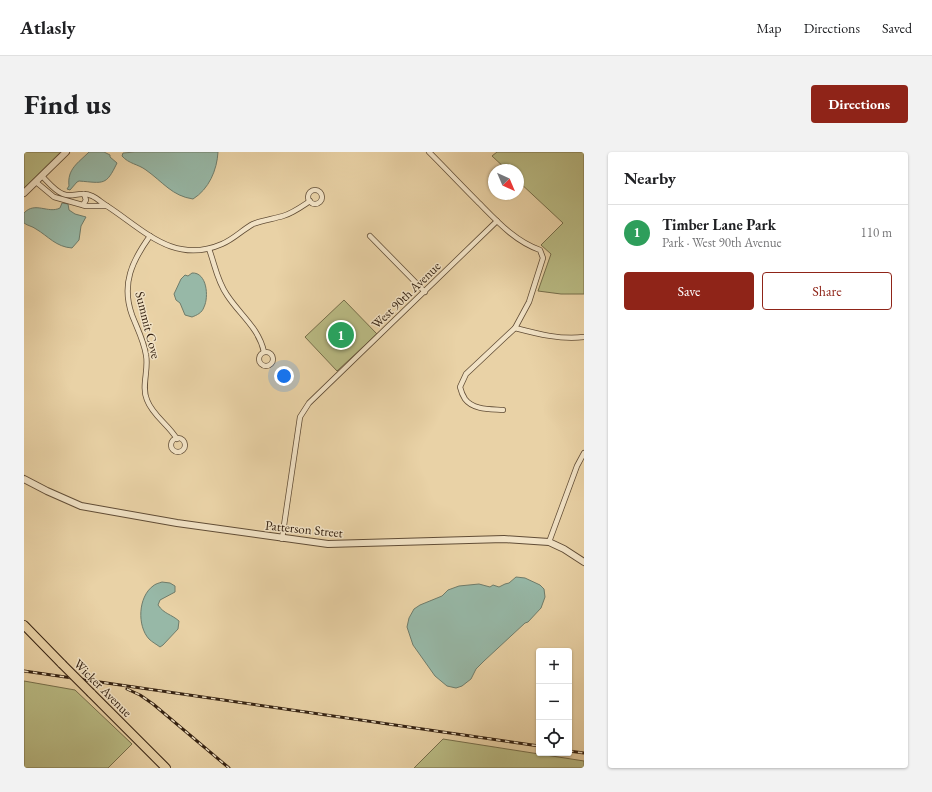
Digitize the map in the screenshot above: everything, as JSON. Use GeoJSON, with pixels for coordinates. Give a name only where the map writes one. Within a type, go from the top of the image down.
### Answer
{"type":"FeatureCollection","features":[{"type":"Feature","properties":{"kind":"highway","name":"Wicker Avenue"},"geometry":{"type":"LineString","coordinates":[[24,625],[166,768]]}},
{"type":"Feature","properties":{"kind":"street"},"geometry":{"type":"LineString","coordinates":[[24,193],[66,152]]}},
{"type":"Feature","properties":{"kind":"street"},"geometry":{"type":"LineString","coordinates":[[429,152],[514,237],[531,247],[540,250],[543,258],[529,302],[515,328],[466,374],[460,387],[464,398],[470,405],[486,409],[503,410]]}},
{"type":"Feature","properties":{"kind":"street"},"geometry":{"type":"LineString","coordinates":[[42,176],[57,191],[83,205],[107,206]]}},
{"type":"Feature","properties":{"kind":"street"},"geometry":{"type":"LineString","coordinates":[[36,182],[54,197],[84,194],[93,196],[165,245],[184,250],[209,249],[232,239],[252,225],[288,214],[310,201]]}},
{"type":"Feature","properties":{"kind":"street"},"geometry":{"type":"LineString","coordinates":[[83,205],[86,200],[84,194]]}},
{"type":"Feature","properties":{"kind":"street","name":"West 90th Avenue"},"geometry":{"type":"LineString","coordinates":[[282,539],[300,417],[309,403],[498,221]]}},
{"type":"Feature","properties":{"kind":"street","name":"Summit Cove"},"geometry":{"type":"LineString","coordinates":[[150,236],[135,259],[131,270],[128,282],[129,304],[146,353],[146,398],[154,413],[173,432],[176,439]]}},
{"type":"Feature","properties":{"kind":"street"},"geometry":{"type":"LineString","coordinates":[[370,236],[425,292]]}},
{"type":"Feature","properties":{"kind":"street"},"geometry":{"type":"LineString","coordinates":[[209,249],[215,271],[226,295],[253,326],[261,340],[264,352]]}},
{"type":"Feature","properties":{"kind":"street"},"geometry":{"type":"LineString","coordinates":[[515,328],[542,335],[574,338],[584,337]]}},
{"type":"Feature","properties":{"kind":"street"},"geometry":{"type":"LineString","coordinates":[[549,542],[577,466],[584,454]]}},
{"type":"Feature","properties":{"kind":"street","name":"Patterson Street"},"geometry":{"type":"LineString","coordinates":[[24,479],[81,506],[177,523],[282,539],[328,544],[504,539],[549,542],[564,549],[584,562]]}},
{"type":"Feature","properties":{"kind":"green space"},"geometry":{"type":"Polygon","coordinates":[[[24,152],[63,152],[24,190],[24,152]]]}},
{"type":"Feature","properties":{"kind":"green space"},"geometry":{"type":"Polygon","coordinates":[[[497,152],[584,152],[584,294],[561,294],[538,291],[551,254],[541,245],[563,223],[524,187],[524,164],[501,164],[492,156],[497,152]]]}},
{"type":"Feature","properties":{"kind":"green space"},"geometry":{"type":"Polygon","coordinates":[[[344,300],[377,334],[337,371],[305,337],[344,300]]]}},
{"type":"Feature","properties":{"kind":"green space"},"geometry":{"type":"Polygon","coordinates":[[[24,681],[75,690],[132,744],[108,768],[24,768],[24,681]]]}},
{"type":"Feature","properties":{"kind":"green space"},"geometry":{"type":"Polygon","coordinates":[[[443,739],[536,754],[536,756],[552,756],[584,761],[584,768],[414,768],[443,739]]]}},
{"type":"Feature","properties":{"kind":"shaded area"},"geometry":{"type":"Polygon","coordinates":[[[89,152],[104,152],[110,155],[110,157],[117,163],[110,176],[99,182],[79,181],[70,190],[67,189],[69,186],[70,175],[74,167],[89,152]]]}},
{"type":"Feature","properties":{"kind":"shaded area"},"geometry":{"type":"Polygon","coordinates":[[[218,152],[216,166],[208,184],[199,195],[193,199],[173,192],[146,170],[128,161],[122,156],[123,153],[218,152]]]}},
{"type":"Feature","properties":{"kind":"shaded area"},"geometry":{"type":"Polygon","coordinates":[[[62,203],[68,204],[69,210],[75,214],[86,217],[81,226],[79,240],[72,248],[61,246],[24,223],[24,213],[28,210],[37,208],[51,210],[60,208],[62,203]]]}},
{"type":"Feature","properties":{"kind":"shaded area"},"geometry":{"type":"Polygon","coordinates":[[[192,273],[201,276],[204,281],[206,286],[206,303],[199,314],[192,317],[185,315],[174,294],[181,279],[185,275],[188,276],[192,273]]]}},
{"type":"Feature","properties":{"kind":"shaded area"},"geometry":{"type":"Polygon","coordinates":[[[516,577],[525,578],[540,585],[544,589],[545,597],[541,608],[528,622],[525,623],[476,669],[471,679],[462,686],[456,688],[447,686],[435,676],[413,645],[407,627],[409,618],[414,609],[442,596],[448,590],[459,586],[479,584],[490,587],[493,585],[499,587],[509,583],[516,577]]]}},
{"type":"Feature","properties":{"kind":"shaded area"},"geometry":{"type":"Polygon","coordinates":[[[162,582],[170,583],[175,586],[175,592],[160,600],[158,605],[179,621],[178,629],[160,647],[150,640],[145,633],[142,627],[141,612],[144,597],[148,591],[154,585],[162,582]]]}},
{"type":"Feature","properties":{"kind":"railway"},"geometry":{"type":"LineString","coordinates":[[24,671],[536,746]]}},
{"type":"Feature","properties":{"kind":"railway"},"geometry":{"type":"LineString","coordinates":[[127,689],[140,695],[153,704],[229,768]]}},
{"type":"Feature","properties":{"kind":"railway"},"geometry":{"type":"LineString","coordinates":[[572,751],[584,753]]}},
{"type":"Feature","properties":{"kind":"place","name":"Timber Lane Park"},"geometry":{"type":"Point","coordinates":[341,335]}}]}
